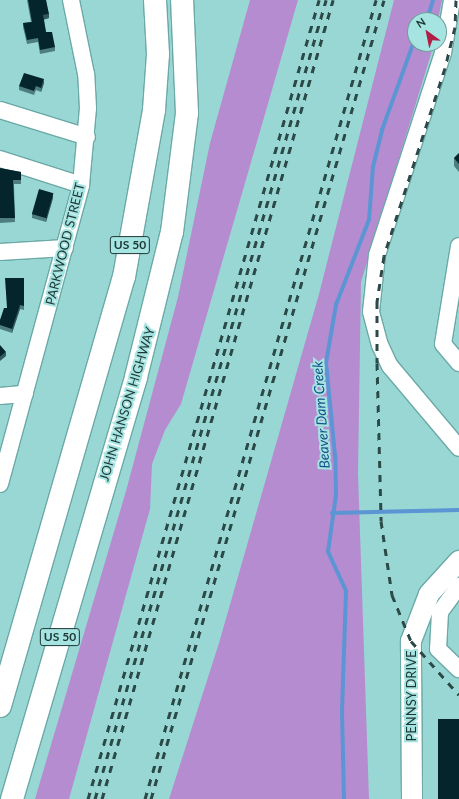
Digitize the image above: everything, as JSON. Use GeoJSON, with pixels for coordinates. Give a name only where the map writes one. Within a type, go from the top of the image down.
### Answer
{"type":"FeatureCollection","features":[{"type":"Feature","properties":{"kind":"highway","name":"US 50"},"geometry":{"type":"LineString","coordinates":[[0,706],[124,277],[154,110],[158,54],[155,0]]}},
{"type":"Feature","properties":{"kind":"highway","name":"JOHN HANSON HIGHWAY"},"geometry":{"type":"LineString","coordinates":[[12,799],[158,299],[181,175],[187,113],[182,0]]}},
{"type":"Feature","properties":{"kind":"highway"},"geometry":{"type":"LineString","coordinates":[[186,72],[191,0]]}},
{"type":"Feature","properties":{"kind":"main road","name":"PENNSY DRIVE"},"geometry":{"type":"LineString","coordinates":[[412,799],[410,650],[420,612],[456,574]]}},
{"type":"Feature","properties":{"kind":"street","name":"PARKWOOD STREET"},"geometry":{"type":"LineString","coordinates":[[0,484],[82,185],[87,137],[86,74],[71,0]]}},
{"type":"Feature","properties":{"kind":"street"},"geometry":{"type":"LineString","coordinates":[[452,0],[443,53],[377,255],[371,312],[380,345],[390,366],[459,448]]}},
{"type":"Feature","properties":{"kind":"street"},"geometry":{"type":"LineString","coordinates":[[0,110],[87,137]]}},
{"type":"Feature","properties":{"kind":"street"},"geometry":{"type":"LineString","coordinates":[[0,159],[82,185]]}},
{"type":"Feature","properties":{"kind":"street"},"geometry":{"type":"LineString","coordinates":[[459,246],[443,344],[459,363]]}},
{"type":"Feature","properties":{"kind":"street"},"geometry":{"type":"LineString","coordinates":[[0,252],[65,248]]}},
{"type":"Feature","properties":{"kind":"street"},"geometry":{"type":"LineString","coordinates":[[0,396],[25,394]]}},
{"type":"Feature","properties":{"kind":"street"},"geometry":{"type":"LineString","coordinates":[[456,574],[440,612],[438,649],[459,669]]}},
{"type":"Feature","properties":{"kind":"shaded area"},"geometry":{"type":"Polygon","coordinates":[[[250,0],[298,0],[181,404],[165,430],[152,464],[150,509],[69,799],[35,799],[126,491],[178,297],[210,143],[250,0]]]}},
{"type":"Feature","properties":{"kind":"shaded area"},"geometry":{"type":"Polygon","coordinates":[[[394,0],[442,0],[440,12],[407,12],[407,52],[431,52],[361,282],[358,473],[369,799],[169,799],[219,643],[319,294],[394,0]]]}},
{"type":"Feature","properties":{"kind":"building"},"geometry":{"type":"Polygon","coordinates":[[[28,0],[46,0],[49,14],[43,15],[46,32],[52,32],[55,47],[40,50],[38,38],[27,40],[23,23],[32,22],[28,0]]]}},
{"type":"Feature","properties":{"kind":"building"},"geometry":{"type":"Polygon","coordinates":[[[24,73],[44,79],[41,88],[36,86],[34,91],[19,86],[24,73]]]}},
{"type":"Feature","properties":{"kind":"building"},"geometry":{"type":"Polygon","coordinates":[[[459,153],[459,164],[454,158],[459,153]]]}},
{"type":"Feature","properties":{"kind":"building"},"geometry":{"type":"Polygon","coordinates":[[[0,168],[21,172],[21,180],[13,180],[15,218],[0,218],[0,168]]]}},
{"type":"Feature","properties":{"kind":"building"},"geometry":{"type":"Polygon","coordinates":[[[39,189],[53,193],[46,218],[32,214],[39,189]]]}},
{"type":"Feature","properties":{"kind":"building"},"geometry":{"type":"Polygon","coordinates":[[[5,278],[24,278],[24,306],[20,305],[12,329],[0,325],[4,308],[7,308],[5,278]]]}},
{"type":"Feature","properties":{"kind":"building"},"geometry":{"type":"Polygon","coordinates":[[[0,345],[6,352],[0,357],[0,345]]]}},
{"type":"Feature","properties":{"kind":"building"},"geometry":{"type":"Polygon","coordinates":[[[438,719],[459,719],[459,799],[438,799],[438,719]]]}},
{"type":"Feature","properties":{"kind":"waterway","name":"Beaver Dam Creek"},"geometry":{"type":"LineString","coordinates":[[429,12],[433,0]]}},
{"type":"Feature","properties":{"kind":"waterway","name":"Beaver Dam Creek"},"geometry":{"type":"LineString","coordinates":[[344,799],[342,712],[346,591],[328,552],[336,495],[335,456],[326,363],[336,305],[369,220],[373,167],[382,130],[410,52]]}},
{"type":"Feature","properties":{"kind":"waterway"},"geometry":{"type":"LineString","coordinates":[[332,513],[459,510]]}},
{"type":"Feature","properties":{"kind":"railway"},"geometry":{"type":"LineString","coordinates":[[88,799],[319,0]]}},
{"type":"Feature","properties":{"kind":"railway"},"geometry":{"type":"LineString","coordinates":[[95,799],[326,0]]}},
{"type":"Feature","properties":{"kind":"railway"},"geometry":{"type":"LineString","coordinates":[[102,799],[333,0]]}},
{"type":"Feature","properties":{"kind":"railway"},"geometry":{"type":"LineString","coordinates":[[145,799],[376,0]]}},
{"type":"Feature","properties":{"kind":"railway"},"geometry":{"type":"LineString","coordinates":[[151,799],[384,0]]}},
{"type":"Feature","properties":{"kind":"railway"},"geometry":{"type":"LineString","coordinates":[[456,0],[455,27],[445,68],[384,256],[377,302],[377,363],[381,521],[392,595],[411,641],[459,695]]}}]}
